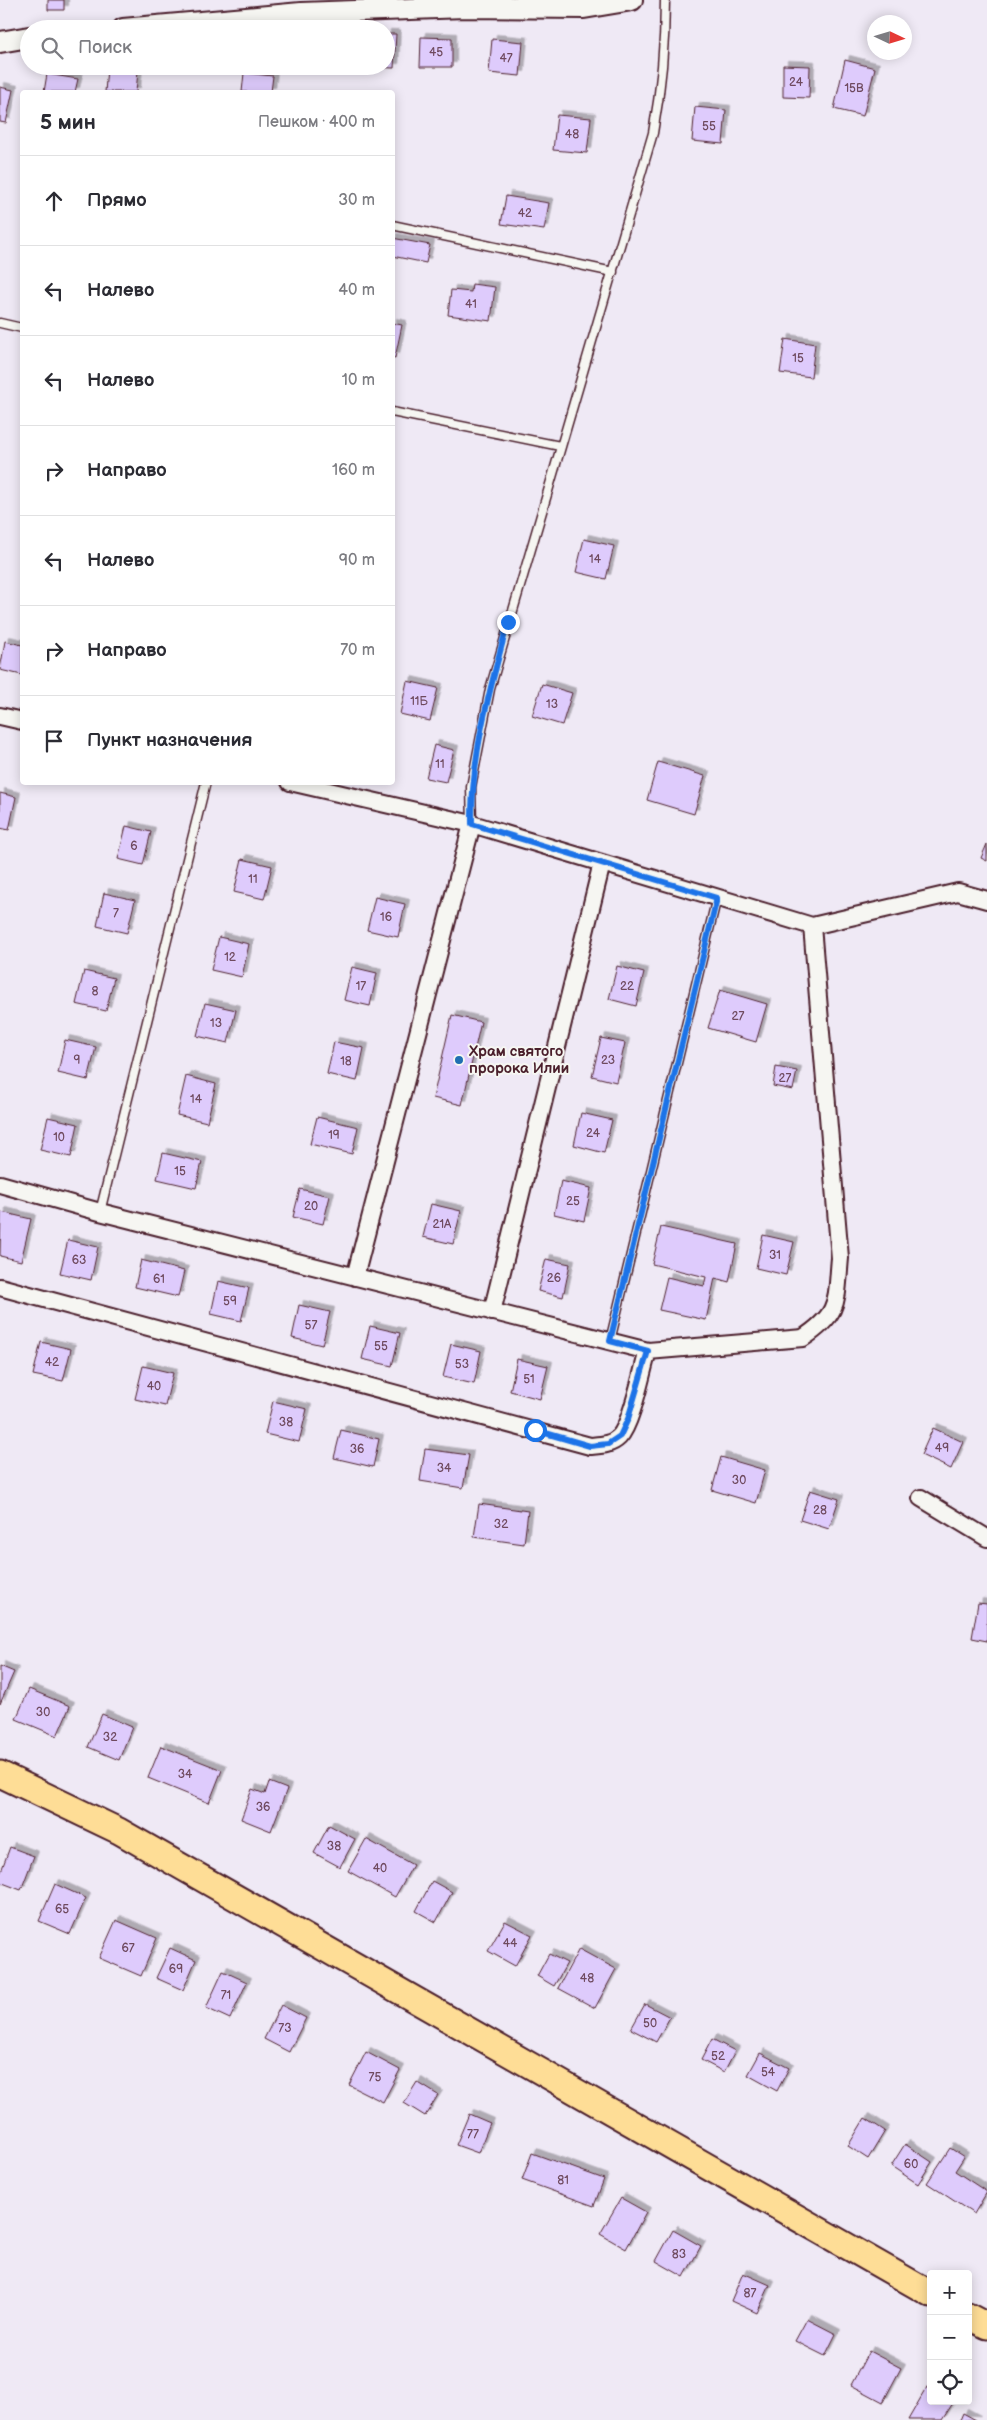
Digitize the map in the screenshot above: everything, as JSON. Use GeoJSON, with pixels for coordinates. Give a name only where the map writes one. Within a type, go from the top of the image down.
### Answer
{"type":"FeatureCollection","features":[{"type":"Feature","properties":{"kind":"main road"},"geometry":{"type":"LineString","coordinates":[[0,1774],[120,1831],[927,2292]]}},
{"type":"Feature","properties":{"kind":"main road"},"geometry":{"type":"LineString","coordinates":[[972,2318],[987,2326]]}},
{"type":"Feature","properties":{"kind":"street"},"geometry":{"type":"LineString","coordinates":[[223,20],[301,13],[465,7],[584,8],[632,0]]}},
{"type":"Feature","properties":{"kind":"street"},"geometry":{"type":"LineString","coordinates":[[0,42],[20,39]]}},
{"type":"Feature","properties":{"kind":"street"},"geometry":{"type":"LineString","coordinates":[[0,716],[20,721]]}},
{"type":"Feature","properties":{"kind":"street"},"geometry":{"type":"LineString","coordinates":[[303,785],[472,824],[812,926],[958,892],[987,900]]}},
{"type":"Feature","properties":{"kind":"street"},"geometry":{"type":"LineString","coordinates":[[355,1277],[472,824]]}},
{"type":"Feature","properties":{"kind":"street"},"geometry":{"type":"LineString","coordinates":[[492,1312],[602,863]]}},
{"type":"Feature","properties":{"kind":"street"},"geometry":{"type":"LineString","coordinates":[[0,1184],[100,1212],[648,1351],[803,1338],[820,1327],[836,1306],[840,1258],[812,926]]}},
{"type":"Feature","properties":{"kind":"street"},"geometry":{"type":"LineString","coordinates":[[0,1287],[590,1446],[608,1444],[620,1436],[628,1419],[648,1351]]}},
{"type":"Feature","properties":{"kind":"street"},"geometry":{"type":"LineString","coordinates":[[921,1498],[987,1538]]}},
{"type":"Feature","properties":{"kind":"lane"},"geometry":{"type":"LineString","coordinates":[[472,824],[471,787],[490,689],[653,133],[660,96],[665,42],[665,0]]}},
{"type":"Feature","properties":{"kind":"lane"},"geometry":{"type":"LineString","coordinates":[[395,226],[613,272]]}},
{"type":"Feature","properties":{"kind":"lane"},"geometry":{"type":"LineString","coordinates":[[0,323],[20,328]]}},
{"type":"Feature","properties":{"kind":"lane"},"geometry":{"type":"LineString","coordinates":[[395,413],[560,446]]}},
{"type":"Feature","properties":{"kind":"lane"},"geometry":{"type":"LineString","coordinates":[[100,1212],[205,785]]}},
{"type":"Feature","properties":{"kind":"lane"},"geometry":{"type":"LineString","coordinates":[[610,1341],[717,898]]}},
{"type":"Feature","properties":{"kind":"building"},"geometry":{"type":"Polygon","coordinates":[[[48,0],[64,0],[64,10],[48,10],[48,0]]]}},
{"type":"Feature","properties":{"kind":"building"},"geometry":{"type":"Polygon","coordinates":[[[421,37],[452,38],[452,67],[420,67],[421,37]]]}},
{"type":"Feature","properties":{"kind":"building"},"geometry":{"type":"Polygon","coordinates":[[[492,39],[523,42],[520,76],[489,73],[492,39]]]}},
{"type":"Feature","properties":{"kind":"building"},"geometry":{"type":"Polygon","coordinates":[[[845,60],[875,68],[863,116],[834,109],[845,60]]]}},
{"type":"Feature","properties":{"kind":"building"},"geometry":{"type":"Polygon","coordinates":[[[783,65],[810,66],[809,98],[783,97],[783,65]]]}},
{"type":"Feature","properties":{"kind":"building"},"geometry":{"type":"Polygon","coordinates":[[[47,75],[78,79],[75,90],[44,90],[47,75]]]}},
{"type":"Feature","properties":{"kind":"building"},"geometry":{"type":"Polygon","coordinates":[[[106,75],[138,75],[136,90],[105,90],[106,75]]]}},
{"type":"Feature","properties":{"kind":"building"},"geometry":{"type":"Polygon","coordinates":[[[244,75],[273,76],[271,90],[242,90],[244,75]]]}},
{"type":"Feature","properties":{"kind":"building"},"geometry":{"type":"Polygon","coordinates":[[[0,87],[13,90],[6,123],[0,122],[0,87]]]}},
{"type":"Feature","properties":{"kind":"building"},"geometry":{"type":"Polygon","coordinates":[[[695,107],[726,110],[723,144],[692,141],[695,107]]]}},
{"type":"Feature","properties":{"kind":"building"},"geometry":{"type":"Polygon","coordinates":[[[557,115],[591,118],[587,153],[553,150],[557,115]]]}},
{"type":"Feature","properties":{"kind":"building"},"geometry":{"type":"Polygon","coordinates":[[[506,196],[549,203],[544,230],[501,224],[506,196]]]}},
{"type":"Feature","properties":{"kind":"building"},"geometry":{"type":"Polygon","coordinates":[[[395,239],[430,245],[426,263],[395,257],[395,239]]]}},
{"type":"Feature","properties":{"kind":"building"},"geometry":{"type":"Polygon","coordinates":[[[472,284],[495,287],[491,321],[448,315],[451,290],[471,292],[472,284]]]}},
{"type":"Feature","properties":{"kind":"building"},"geometry":{"type":"Polygon","coordinates":[[[395,324],[402,325],[395,358],[395,324]]]}},
{"type":"Feature","properties":{"kind":"building"},"geometry":{"type":"Polygon","coordinates":[[[785,339],[815,344],[811,377],[780,373],[785,339]]]}},
{"type":"Feature","properties":{"kind":"building"},"geometry":{"type":"Polygon","coordinates":[[[584,539],[614,546],[606,579],[576,572],[584,539]]]}},
{"type":"Feature","properties":{"kind":"building"},"geometry":{"type":"Polygon","coordinates":[[[5,641],[20,645],[20,675],[0,670],[5,641]]]}},
{"type":"Feature","properties":{"kind":"building"},"geometry":{"type":"Polygon","coordinates":[[[407,681],[438,688],[430,721],[400,714],[407,681]]]}},
{"type":"Feature","properties":{"kind":"building"},"geometry":{"type":"Polygon","coordinates":[[[542,684],[572,693],[562,725],[532,716],[542,684]]]}},
{"type":"Feature","properties":{"kind":"building"},"geometry":{"type":"Polygon","coordinates":[[[434,745],[454,750],[446,782],[426,778],[434,745]]]}},
{"type":"Feature","properties":{"kind":"building"},"geometry":{"type":"Polygon","coordinates":[[[658,762],[705,776],[694,814],[647,800],[658,762]]]}},
{"type":"Feature","properties":{"kind":"building"},"geometry":{"type":"Polygon","coordinates":[[[0,793],[16,797],[9,830],[0,828],[0,793]]]}},
{"type":"Feature","properties":{"kind":"building"},"geometry":{"type":"Polygon","coordinates":[[[126,826],[151,832],[143,865],[118,859],[126,826]]]}},
{"type":"Feature","properties":{"kind":"building"},"geometry":{"type":"Polygon","coordinates":[[[987,844],[987,861],[981,858],[987,844]]]}},
{"type":"Feature","properties":{"kind":"building"},"geometry":{"type":"Polygon","coordinates":[[[242,859],[272,866],[264,899],[234,892],[242,859]]]}},
{"type":"Feature","properties":{"kind":"building"},"geometry":{"type":"Polygon","coordinates":[[[104,893],[135,900],[127,933],[97,926],[104,893]]]}},
{"type":"Feature","properties":{"kind":"building"},"geometry":{"type":"Polygon","coordinates":[[[375,897],[405,904],[398,937],[367,930],[375,897]]]}},
{"type":"Feature","properties":{"kind":"building"},"geometry":{"type":"Polygon","coordinates":[[[219,937],[249,944],[242,977],[211,970],[219,937]]]}},
{"type":"Feature","properties":{"kind":"building"},"geometry":{"type":"Polygon","coordinates":[[[617,966],[644,973],[636,1006],[609,999],[617,966]]]}},
{"type":"Feature","properties":{"kind":"building"},"geometry":{"type":"Polygon","coordinates":[[[352,967],[377,973],[370,1006],[344,1000],[352,967]]]}},
{"type":"Feature","properties":{"kind":"building"},"geometry":{"type":"Polygon","coordinates":[[[84,971],[114,978],[106,1011],[76,1004],[84,971]]]}},
{"type":"Feature","properties":{"kind":"building"},"geometry":{"type":"Polygon","coordinates":[[[720,990],[767,1004],[756,1042],[708,1028],[720,990]]]}},
{"type":"Feature","properties":{"kind":"building"},"geometry":{"type":"Polygon","coordinates":[[[205,1003],[236,1010],[228,1043],[197,1036],[205,1003]]]}},
{"type":"Feature","properties":{"kind":"building"},"geometry":{"type":"Polygon","coordinates":[[[452,1015],[481,1022],[462,1105],[433,1098],[452,1015]]]}},
{"type":"Feature","properties":{"kind":"building"},"geometry":{"type":"Polygon","coordinates":[[[601,1038],[625,1043],[616,1082],[592,1076],[601,1038]]]}},
{"type":"Feature","properties":{"kind":"building"},"geometry":{"type":"Polygon","coordinates":[[[65,1040],[96,1047],[88,1080],[58,1073],[65,1040]]]}},
{"type":"Feature","properties":{"kind":"building"},"geometry":{"type":"Polygon","coordinates":[[[334,1042],[364,1048],[357,1081],[327,1074],[334,1042]]]}},
{"type":"Feature","properties":{"kind":"building"},"geometry":{"type":"Polygon","coordinates":[[[776,1067],[797,1071],[793,1090],[773,1086],[776,1067]]]}},
{"type":"Feature","properties":{"kind":"building"},"geometry":{"type":"Polygon","coordinates":[[[186,1076],[216,1084],[207,1122],[177,1115],[186,1076]]]}},
{"type":"Feature","properties":{"kind":"building"},"geometry":{"type":"Polygon","coordinates":[[[581,1113],[612,1120],[604,1153],[574,1145],[581,1113]]]}},
{"type":"Feature","properties":{"kind":"building"},"geometry":{"type":"Polygon","coordinates":[[[48,1117],[78,1124],[71,1157],[40,1150],[48,1117]]]}},
{"type":"Feature","properties":{"kind":"building"},"geometry":{"type":"Polygon","coordinates":[[[317,1117],[358,1127],[352,1154],[310,1144],[317,1117]]]}},
{"type":"Feature","properties":{"kind":"building"},"geometry":{"type":"Polygon","coordinates":[[[163,1153],[202,1162],[196,1188],[157,1179],[163,1153]]]}},
{"type":"Feature","properties":{"kind":"building"},"geometry":{"type":"Polygon","coordinates":[[[561,1181],[591,1188],[584,1221],[554,1214],[561,1181]]]}},
{"type":"Feature","properties":{"kind":"building"},"geometry":{"type":"Polygon","coordinates":[[[300,1189],[330,1196],[323,1224],[293,1217],[300,1189]]]}},
{"type":"Feature","properties":{"kind":"building"},"geometry":{"type":"Polygon","coordinates":[[[431,1204],[461,1211],[453,1244],[423,1237],[431,1204]]]}},
{"type":"Feature","properties":{"kind":"building"},"geometry":{"type":"Polygon","coordinates":[[[1,1212],[31,1219],[21,1261],[0,1256],[1,1212]]]}},
{"type":"Feature","properties":{"kind":"building"},"geometry":{"type":"Polygon","coordinates":[[[661,1227],[737,1244],[729,1282],[715,1278],[706,1320],[659,1310],[667,1277],[704,1286],[706,1277],[652,1264],[661,1227]]]}},
{"type":"Feature","properties":{"kind":"building"},"geometry":{"type":"Polygon","coordinates":[[[763,1235],[794,1242],[786,1275],[756,1268],[763,1235]]]}},
{"type":"Feature","properties":{"kind":"building"},"geometry":{"type":"Polygon","coordinates":[[[68,1240],[98,1247],[91,1280],[60,1273],[68,1240]]]}},
{"type":"Feature","properties":{"kind":"building"},"geometry":{"type":"Polygon","coordinates":[[[546,1259],[570,1264],[563,1297],[538,1291],[546,1259]]]}},
{"type":"Feature","properties":{"kind":"building"},"geometry":{"type":"Polygon","coordinates":[[[141,1260],[184,1271],[178,1297],[135,1287],[141,1260]]]}},
{"type":"Feature","properties":{"kind":"building"},"geometry":{"type":"Polygon","coordinates":[[[218,1281],[249,1288],[241,1321],[211,1314],[218,1281]]]}},
{"type":"Feature","properties":{"kind":"building"},"geometry":{"type":"Polygon","coordinates":[[[299,1305],[330,1312],[322,1345],[292,1338],[299,1305]]]}},
{"type":"Feature","properties":{"kind":"building"},"geometry":{"type":"Polygon","coordinates":[[[370,1326],[400,1333],[392,1366],[362,1359],[370,1326]]]}},
{"type":"Feature","properties":{"kind":"building"},"geometry":{"type":"Polygon","coordinates":[[[41,1342],[71,1349],[63,1381],[33,1375],[41,1342]]]}},
{"type":"Feature","properties":{"kind":"building"},"geometry":{"type":"Polygon","coordinates":[[[451,1344],[481,1351],[474,1384],[443,1377],[451,1344]]]}},
{"type":"Feature","properties":{"kind":"building"},"geometry":{"type":"Polygon","coordinates":[[[517,1359],[548,1366],[540,1399],[510,1391],[517,1359]]]}},
{"type":"Feature","properties":{"kind":"building"},"geometry":{"type":"Polygon","coordinates":[[[143,1366],[173,1373],[165,1406],[135,1399],[143,1366]]]}},
{"type":"Feature","properties":{"kind":"building"},"geometry":{"type":"Polygon","coordinates":[[[273,1401],[307,1409],[299,1442],[265,1434],[273,1401]]]}},
{"type":"Feature","properties":{"kind":"building"},"geometry":{"type":"Polygon","coordinates":[[[933,1428],[963,1442],[951,1469],[921,1455],[933,1428]]]}},
{"type":"Feature","properties":{"kind":"building"},"geometry":{"type":"Polygon","coordinates":[[[341,1430],[379,1439],[373,1467],[334,1458],[341,1430]]]}},
{"type":"Feature","properties":{"kind":"building"},"geometry":{"type":"Polygon","coordinates":[[[425,1449],[469,1455],[463,1488],[420,1481],[425,1449]]]}},
{"type":"Feature","properties":{"kind":"building"},"geometry":{"type":"Polygon","coordinates":[[[721,1457],[765,1470],[756,1503],[712,1490],[721,1457]]]}},
{"type":"Feature","properties":{"kind":"building"},"geometry":{"type":"Polygon","coordinates":[[[810,1490],[839,1499],[829,1529],[800,1520],[810,1490]]]}},
{"type":"Feature","properties":{"kind":"building"},"geometry":{"type":"Polygon","coordinates":[[[479,1504],[528,1511],[524,1544],[474,1537],[479,1504]]]}},
{"type":"Feature","properties":{"kind":"building"},"geometry":{"type":"Polygon","coordinates":[[[978,1603],[987,1604],[987,1641],[972,1638],[978,1603]]]}},
{"type":"Feature","properties":{"kind":"building"},"geometry":{"type":"Polygon","coordinates":[[[0,1666],[14,1672],[0,1704],[0,1666]]]}},
{"type":"Feature","properties":{"kind":"building"},"geometry":{"type":"Polygon","coordinates":[[[29,1689],[70,1706],[57,1736],[16,1719],[29,1689]]]}},
{"type":"Feature","properties":{"kind":"building"},"geometry":{"type":"Polygon","coordinates":[[[102,1714],[132,1727],[119,1760],[88,1747],[102,1714]]]}},
{"type":"Feature","properties":{"kind":"building"},"geometry":{"type":"Polygon","coordinates":[[[161,1746],[222,1770],[209,1803],[148,1778],[161,1746]]]}},
{"type":"Feature","properties":{"kind":"building"},"geometry":{"type":"Polygon","coordinates":[[[269,1782],[287,1789],[271,1831],[241,1819],[252,1789],[265,1794],[269,1782]]]}},
{"type":"Feature","properties":{"kind":"building"},"geometry":{"type":"Polygon","coordinates":[[[329,1825],[355,1839],[340,1867],[314,1853],[329,1825]]]}},
{"type":"Feature","properties":{"kind":"building"},"geometry":{"type":"Polygon","coordinates":[[[366,1839],[413,1865],[395,1897],[348,1871],[366,1839]]]}},
{"type":"Feature","properties":{"kind":"building"},"geometry":{"type":"Polygon","coordinates":[[[10,1847],[34,1856],[21,1890],[0,1882],[0,1874],[10,1847]]]}},
{"type":"Feature","properties":{"kind":"building"},"geometry":{"type":"Polygon","coordinates":[[[432,1881],[452,1892],[436,1922],[416,1911],[432,1881]]]}},
{"type":"Feature","properties":{"kind":"building"},"geometry":{"type":"Polygon","coordinates":[[[55,1884],[86,1898],[70,1934],[39,1921],[55,1884]]]}},
{"type":"Feature","properties":{"kind":"building"},"geometry":{"type":"Polygon","coordinates":[[[116,1920],[157,1938],[141,1976],[99,1958],[116,1920]]]}},
{"type":"Feature","properties":{"kind":"building"},"geometry":{"type":"Polygon","coordinates":[[[505,1921],[532,1935],[515,1966],[488,1951],[505,1921]]]}},
{"type":"Feature","properties":{"kind":"building"},"geometry":{"type":"Polygon","coordinates":[[[170,1948],[196,1960],[183,1990],[156,1978],[170,1948]]]}},
{"type":"Feature","properties":{"kind":"building"},"geometry":{"type":"Polygon","coordinates":[[[579,1949],[616,1969],[595,2008],[558,1988],[579,1949]]]}},
{"type":"Feature","properties":{"kind":"building"},"geometry":{"type":"Polygon","coordinates":[[[549,1954],[567,1963],[554,1986],[537,1976],[549,1954]]]}},
{"type":"Feature","properties":{"kind":"building"},"geometry":{"type":"Polygon","coordinates":[[[223,1971],[247,1982],[230,2019],[206,2008],[223,1971]]]}},
{"type":"Feature","properties":{"kind":"building"},"geometry":{"type":"Polygon","coordinates":[[[645,2004],[670,2017],[656,2042],[631,2029],[645,2004]]]}},
{"type":"Feature","properties":{"kind":"building"},"geometry":{"type":"Polygon","coordinates":[[[281,2005],[306,2018],[289,2052],[264,2039],[281,2005]]]}},
{"type":"Feature","properties":{"kind":"building"},"geometry":{"type":"Polygon","coordinates":[[[712,2039],[735,2051],[724,2072],[701,2060],[712,2039]]]}},
{"type":"Feature","properties":{"kind":"building"},"geometry":{"type":"Polygon","coordinates":[[[366,2052],[400,2070],[383,2102],[349,2085],[366,2052]]]}},
{"type":"Feature","properties":{"kind":"building"},"geometry":{"type":"Polygon","coordinates":[[[760,2053],[789,2068],[777,2091],[748,2075],[760,2053]]]}},
{"type":"Feature","properties":{"kind":"building"},"geometry":{"type":"Polygon","coordinates":[[[417,2082],[438,2095],[425,2116],[404,2103],[417,2082]]]}},
{"type":"Feature","properties":{"kind":"building"},"geometry":{"type":"Polygon","coordinates":[[[469,2114],[490,2123],[478,2153],[456,2145],[469,2114]]]}},
{"type":"Feature","properties":{"kind":"building"},"geometry":{"type":"Polygon","coordinates":[[[865,2118],[885,2131],[868,2159],[848,2146],[865,2118]]]}},
{"type":"Feature","properties":{"kind":"building"},"geometry":{"type":"Polygon","coordinates":[[[905,2144],[932,2162],[918,2184],[891,2166],[905,2144]]]}},
{"type":"Feature","properties":{"kind":"building"},"geometry":{"type":"Polygon","coordinates":[[[950,2148],[964,2157],[955,2171],[987,2192],[974,2214],[927,2183],[950,2148]]]}},
{"type":"Feature","properties":{"kind":"building"},"geometry":{"type":"Polygon","coordinates":[[[532,2153],[604,2179],[594,2206],[522,2180],[532,2153]]]}},
{"type":"Feature","properties":{"kind":"building"},"geometry":{"type":"Polygon","coordinates":[[[621,2198],[646,2212],[626,2249],[600,2234],[621,2198]]]}},
{"type":"Feature","properties":{"kind":"building"},"geometry":{"type":"Polygon","coordinates":[[[673,2230],[701,2246],[684,2277],[656,2261],[673,2230]]]}},
{"type":"Feature","properties":{"kind":"building"},"geometry":{"type":"Polygon","coordinates":[[[743,2273],[770,2285],[757,2313],[731,2301],[743,2273]]]}},
{"type":"Feature","properties":{"kind":"building"},"geometry":{"type":"Polygon","coordinates":[[[807,2319],[836,2334],[825,2356],[795,2341],[807,2319]]]}},
{"type":"Feature","properties":{"kind":"building"},"geometry":{"type":"Polygon","coordinates":[[[869,2351],[901,2368],[883,2402],[851,2385],[869,2351]]]}},
{"type":"Feature","properties":{"kind":"building"},"geometry":{"type":"Polygon","coordinates":[[[927,2387],[927,2405],[952,2405],[942,2420],[908,2420],[927,2387]]]}},
{"type":"Feature","properties":{"kind":"building"},"geometry":{"type":"Polygon","coordinates":[[[963,2413],[976,2420],[960,2420],[963,2413]]]}},
{"type":"Feature","properties":{"kind":"place","name":"Храм святого пророка Илии"},"geometry":{"type":"Point","coordinates":[459,1060]}},
{"type":"Feature","properties":{"kind":"route"},"geometry":{"type":"LineString","coordinates":[[508,622],[490,689],[479,742],[471,787],[472,824],[717,898],[610,1341],[648,1351],[628,1419],[620,1436],[608,1444],[590,1446],[535,1430]]}}]}
